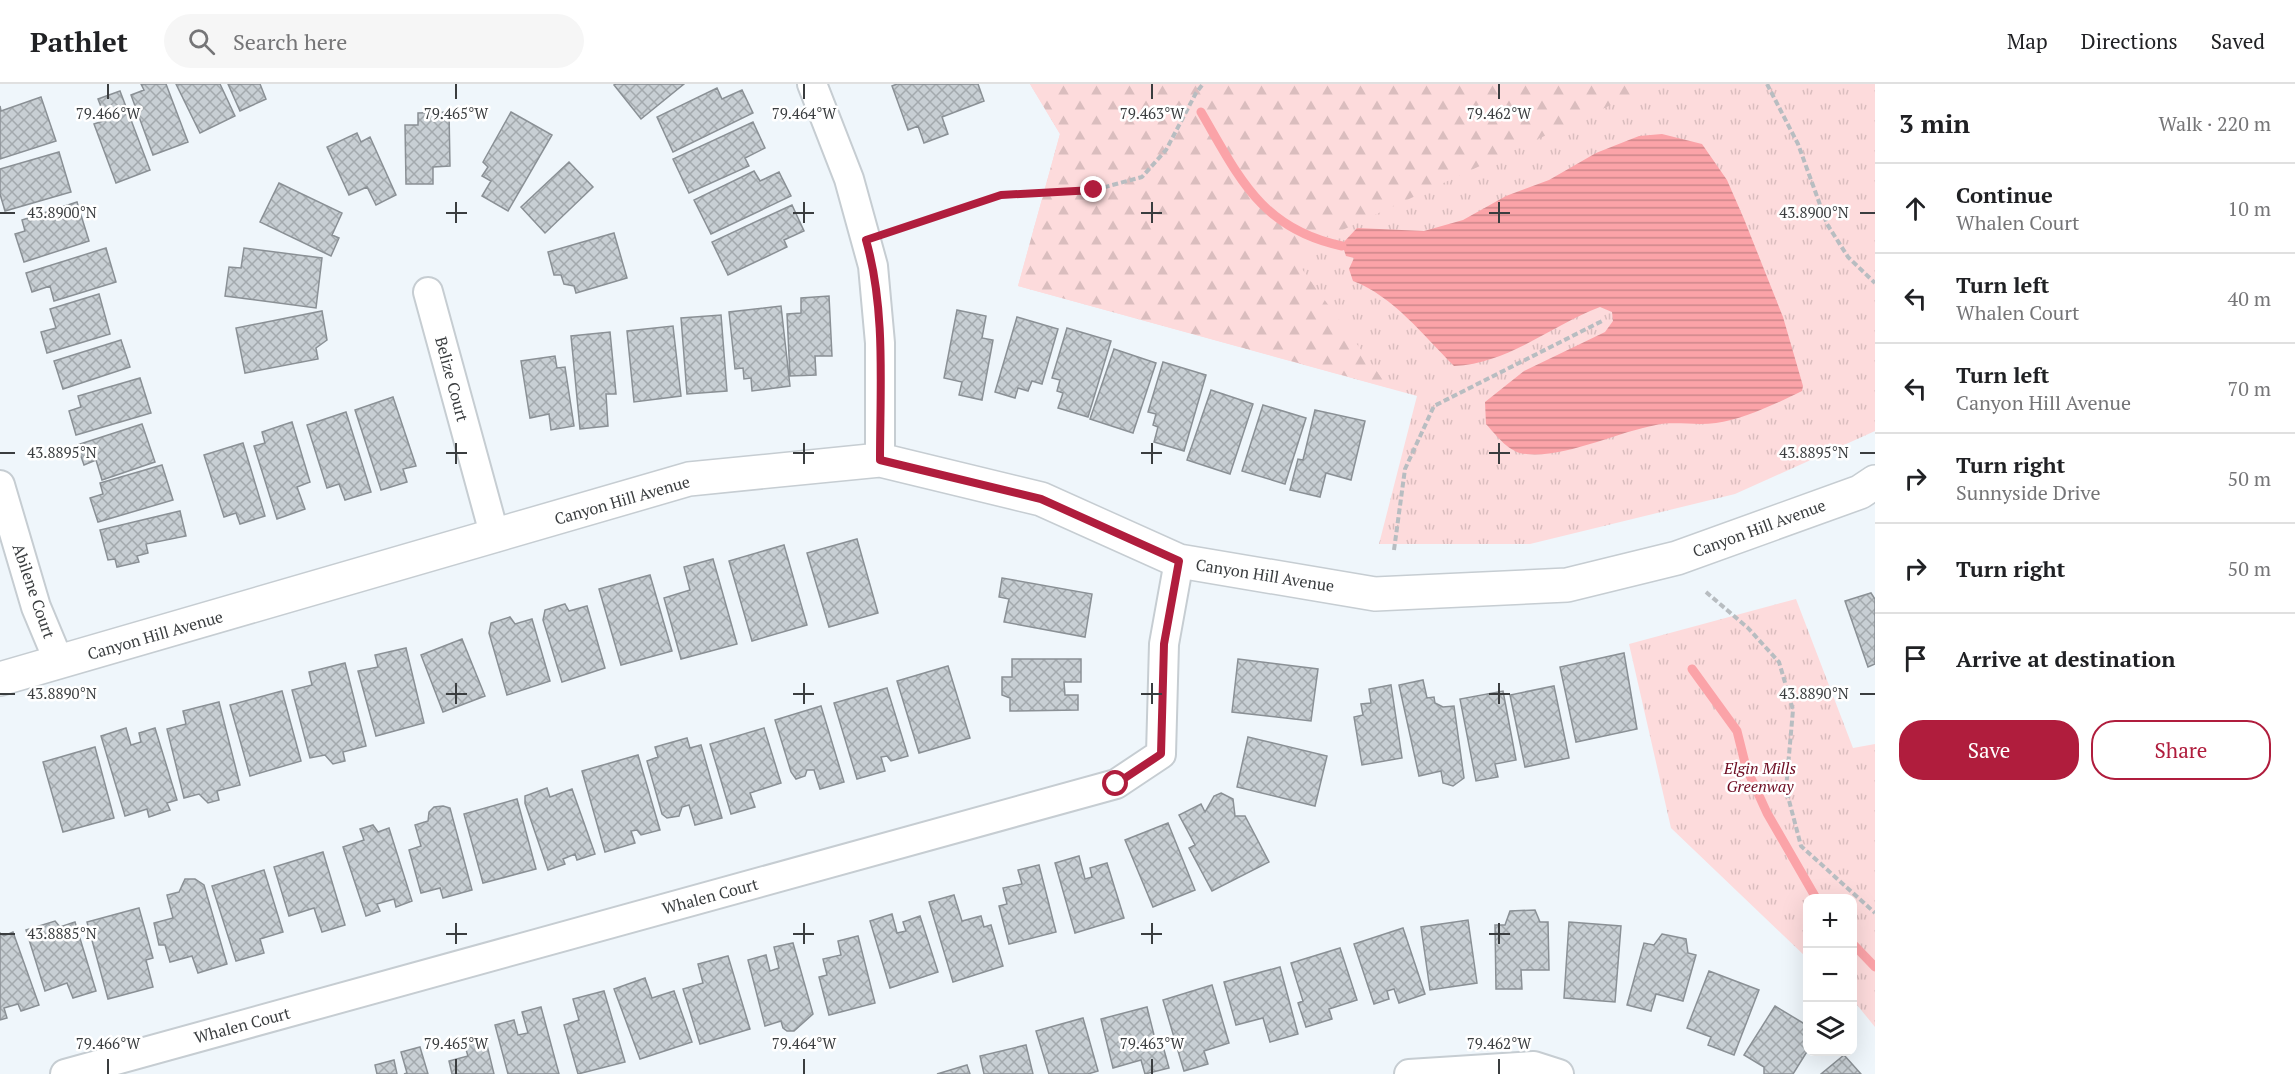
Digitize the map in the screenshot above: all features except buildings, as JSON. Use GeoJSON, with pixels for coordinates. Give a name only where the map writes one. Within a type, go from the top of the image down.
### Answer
{"type":"FeatureCollection","features":[{"type":"Feature","properties":{"kind":"street"},"geometry":{"type":"LineString","coordinates":[[812,84],[849,179],[873,266],[880,343],[880,460]]}},
{"type":"Feature","properties":{"kind":"street","name":"Belize Court"},"geometry":{"type":"LineString","coordinates":[[428,292],[495,537]]}},
{"type":"Feature","properties":{"kind":"street","name":"Canyon Hill Avenue"},"geometry":{"type":"LineString","coordinates":[[0,678],[495,537],[689,479],[880,460],[1041,499],[1179,561],[1376,594],[1567,585],[1677,558],[1860,492],[1875,482]]}},
{"type":"Feature","properties":{"kind":"street","name":"Abilene Court"},"geometry":{"type":"LineString","coordinates":[[0,485],[36,608],[59,662]]}},
{"type":"Feature","properties":{"kind":"street","name":"Whalen Court"},"geometry":{"type":"LineString","coordinates":[[64,1074],[1116,784],[1161,754],[1164,644],[1179,561]]}},
{"type":"Feature","properties":{"kind":"street"},"geometry":{"type":"LineString","coordinates":[[1409,1074],[1534,1066],[1559,1074]]}},
{"type":"Feature","properties":{"kind":"path"},"geometry":{"type":"LineString","coordinates":[[866,240],[1001,195],[1094,190],[1142,177],[1166,150],[1203,84]]}},
{"type":"Feature","properties":{"kind":"path"},"geometry":{"type":"LineString","coordinates":[[1767,84],[1798,144],[1827,224],[1848,256],[1875,283]]}},
{"type":"Feature","properties":{"kind":"path"},"geometry":{"type":"LineString","coordinates":[[1394,550],[1405,469],[1434,406],[1602,321]]}},
{"type":"Feature","properties":{"kind":"path"},"geometry":{"type":"LineString","coordinates":[[1706,592],[1748,628],[1779,662],[1793,710],[1786,789],[1801,846],[1875,913]]}},
{"type":"Feature","properties":{"kind":"green space"},"geometry":{"type":"Polygon","coordinates":[[[1030,84],[1875,84],[1875,431],[1735,494],[1530,544],[1379,544],[1417,396],[1018,286],[1060,134],[1030,84]]]}},
{"type":"Feature","properties":{"kind":"green space"},"geometry":{"type":"Polygon","coordinates":[[[1030,84],[1656,84],[1291,254],[1389,388],[1018,286],[1060,134],[1030,84]]]}},
{"type":"Feature","properties":{"kind":"green space","name":"Elgin Mills Greenway"},"geometry":{"type":"Polygon","coordinates":[[[1796,599],[1853,748],[1875,744],[1875,1027],[1857,1005],[1857,894],[1803,894],[1803,954],[1671,828],[1629,644],[1796,599]]]}},
{"type":"Feature","properties":{"kind":"shaded area"},"geometry":{"type":"Polygon","coordinates":[[[1662,134],[1702,144],[1727,180],[1783,317],[1803,386],[1802,391],[1760,410],[1726,421],[1708,424],[1656,425],[1558,452],[1526,454],[1514,451],[1486,424],[1485,402],[1524,371],[1605,332],[1613,321],[1612,312],[1600,307],[1512,351],[1474,363],[1454,366],[1395,307],[1381,296],[1353,281],[1349,269],[1354,258],[1346,256],[1342,244],[1357,228],[1424,231],[1463,220],[1506,196],[1549,180],[1596,153],[1639,136],[1662,134]]]}},
{"type":"Feature","properties":{"kind":"waterway"},"geometry":{"type":"LineString","coordinates":[[1201,112],[1228,158],[1255,197],[1291,227],[1314,238],[1342,246]]}},
{"type":"Feature","properties":{"kind":"waterway"},"geometry":{"type":"LineString","coordinates":[[1692,669],[1737,731],[1746,767],[1767,813],[1814,894]]}},
{"type":"Feature","properties":{"kind":"waterway"},"geometry":{"type":"LineString","coordinates":[[1857,948],[1875,967]]}},
{"type":"Feature","properties":{"kind":"route"},"geometry":{"type":"LineString","coordinates":[[1094,190],[1001,195],[866,240],[873,266],[880,343],[880,460],[1041,499],[1179,561],[1164,644],[1161,754],[1116,784]]}}]}
